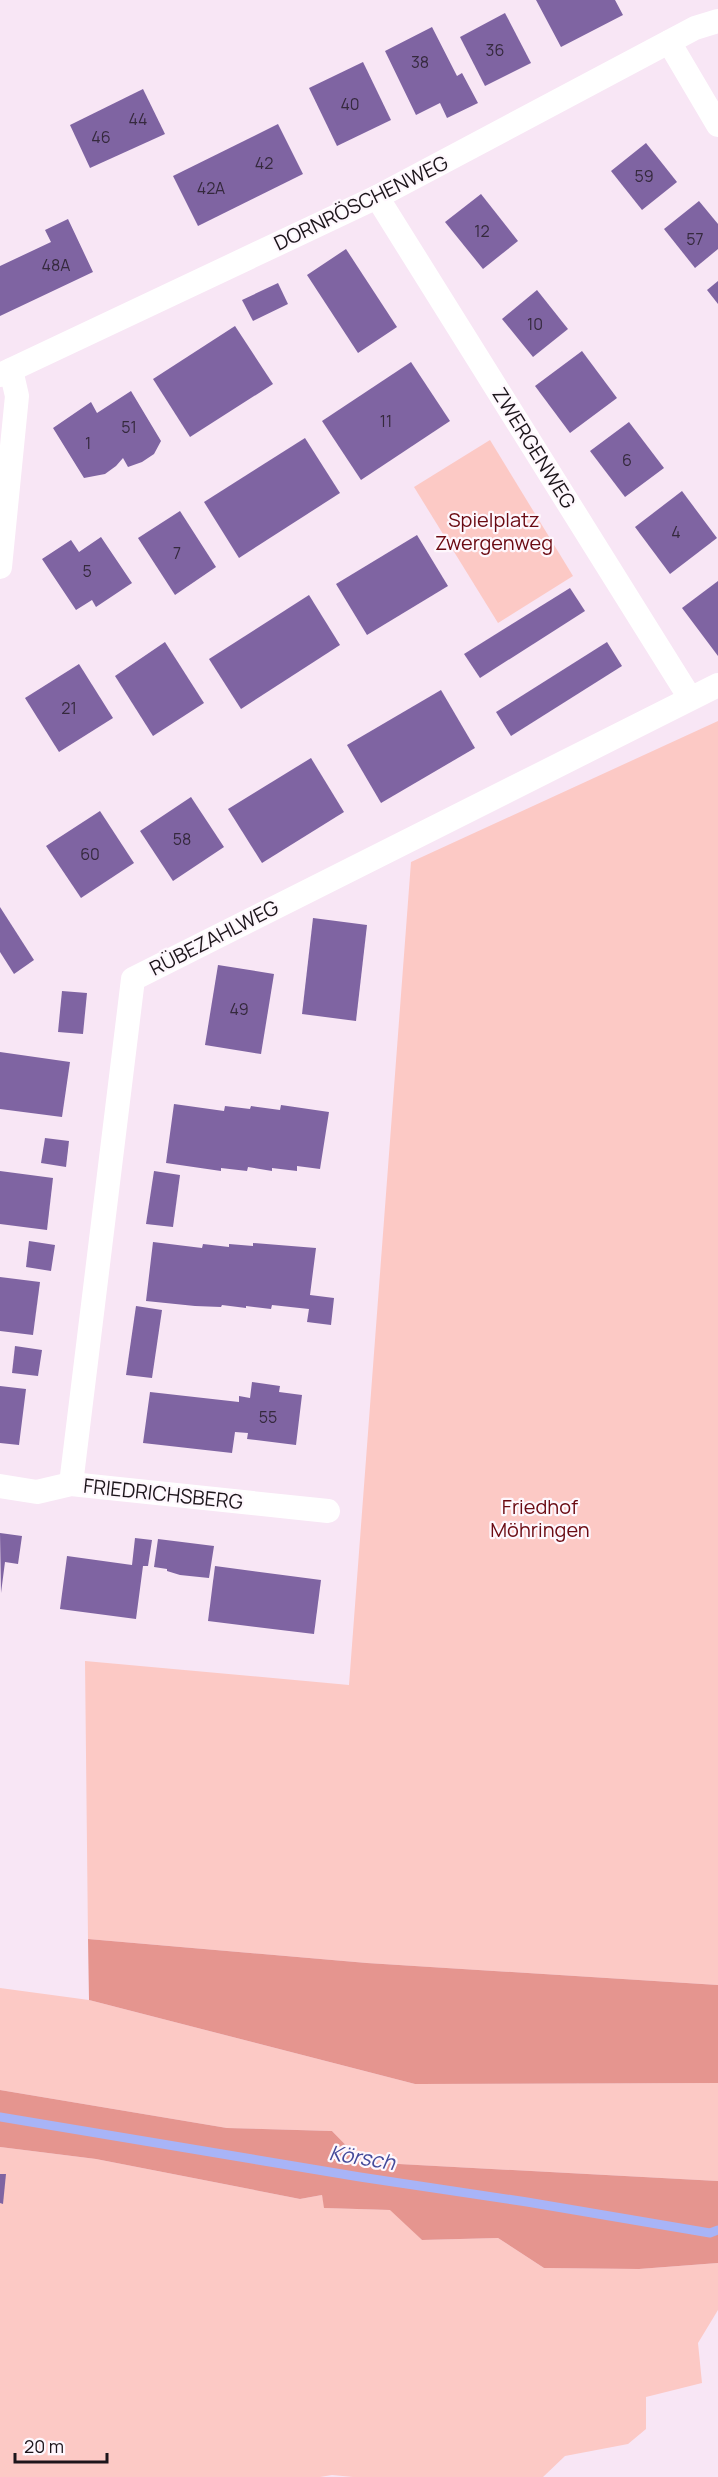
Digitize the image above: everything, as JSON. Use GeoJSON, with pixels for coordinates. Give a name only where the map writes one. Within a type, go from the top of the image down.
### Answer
{"type":"FeatureCollection","features":[{"type":"Feature","properties":{"kind":"street","name":"DORNRÖSCHENWEG"},"geometry":{"type":"LineString","coordinates":[[5,373],[377,197],[695,28],[718,21]]}},
{"type":"Feature","properties":{"kind":"street"},"geometry":{"type":"LineString","coordinates":[[669,42],[718,125]]}},
{"type":"Feature","properties":{"kind":"street","name":"ZWERGENWEG"},"geometry":{"type":"LineString","coordinates":[[377,197],[690,698]]}},
{"type":"Feature","properties":{"kind":"street"},"geometry":{"type":"LineString","coordinates":[[0,567],[17,396],[5,373]]}},
{"type":"Feature","properties":{"kind":"street","name":"RÜBEZAHLWEG"},"geometry":{"type":"LineString","coordinates":[[71,1484],[133,978],[718,686]]}},
{"type":"Feature","properties":{"kind":"street","name":"FRIEDRICHSBERG"},"geometry":{"type":"LineString","coordinates":[[0,1486],[37,1492],[71,1484],[328,1511]]}},
{"type":"Feature","properties":{"kind":"green space","name":"Spielplatz Zwergenweg"},"geometry":{"type":"Polygon","coordinates":[[[490,440],[573,576],[498,623],[414,487],[490,440]]]}},
{"type":"Feature","properties":{"kind":"green space","name":"Friedhof Möhringen"},"geometry":{"type":"Polygon","coordinates":[[[718,721],[718,1985],[367,1963],[88,1939],[85,1661],[349,1685],[411,862],[718,721]]]}},
{"type":"Feature","properties":{"kind":"green space"},"geometry":{"type":"Polygon","coordinates":[[[0,1988],[89,2000],[415,2084],[718,2083],[718,2181],[361,2162],[332,2131],[227,2128],[0,2090],[0,1988]]]}},
{"type":"Feature","properties":{"kind":"green space"},"geometry":{"type":"Polygon","coordinates":[[[0,2147],[96,2159],[300,2199],[322,2195],[325,2208],[391,2210],[422,2240],[498,2238],[544,2268],[639,2269],[718,2263],[718,2310],[698,2343],[702,2383],[646,2397],[646,2429],[628,2444],[565,2456],[543,2477],[353,2477],[332,2475],[320,2477],[0,2477],[0,2147]]]}},
{"type":"Feature","properties":{"kind":"shaded area"},"geometry":{"type":"Polygon","coordinates":[[[88,1939],[367,1963],[718,1985],[718,2083],[415,2084],[89,2000],[88,1939]]]}},
{"type":"Feature","properties":{"kind":"shaded area"},"geometry":{"type":"Polygon","coordinates":[[[0,2090],[227,2128],[332,2131],[362,2162],[718,2181],[718,2263],[639,2269],[544,2268],[498,2238],[422,2240],[390,2210],[324,2208],[322,2195],[300,2199],[96,2159],[0,2147],[0,2090]]]}},
{"type":"Feature","properties":{"kind":"building"},"geometry":{"type":"Polygon","coordinates":[[[536,0],[615,0],[623,15],[561,47],[536,0]]]}},
{"type":"Feature","properties":{"kind":"building"},"geometry":{"type":"Polygon","coordinates":[[[505,13],[531,63],[485,86],[460,37],[505,13]]]}},
{"type":"Feature","properties":{"kind":"building"},"geometry":{"type":"Polygon","coordinates":[[[432,27],[457,76],[462,73],[478,103],[447,118],[440,103],[416,115],[385,51],[432,27]]]}},
{"type":"Feature","properties":{"kind":"building"},"geometry":{"type":"Polygon","coordinates":[[[363,62],[391,120],[337,146],[309,88],[363,62]]]}},
{"type":"Feature","properties":{"kind":"building"},"geometry":{"type":"Polygon","coordinates":[[[143,89],[165,134],[90,168],[70,125],[143,89]]]}},
{"type":"Feature","properties":{"kind":"building"},"geometry":{"type":"Polygon","coordinates":[[[278,124],[303,174],[198,226],[173,176],[278,124]]]}},
{"type":"Feature","properties":{"kind":"building"},"geometry":{"type":"Polygon","coordinates":[[[646,143],[677,182],[642,210],[611,171],[646,143]]]}},
{"type":"Feature","properties":{"kind":"building"},"geometry":{"type":"Polygon","coordinates":[[[481,194],[518,241],[483,269],[445,222],[481,194]]]}},
{"type":"Feature","properties":{"kind":"building"},"geometry":{"type":"Polygon","coordinates":[[[699,201],[718,224],[718,249],[695,268],[664,229],[699,201]]]}},
{"type":"Feature","properties":{"kind":"building"},"geometry":{"type":"Polygon","coordinates":[[[68,219],[93,272],[0,316],[0,266],[51,242],[45,230],[68,219]]]}},
{"type":"Feature","properties":{"kind":"building"},"geometry":{"type":"Polygon","coordinates":[[[346,249],[397,327],[358,353],[307,275],[346,249]]]}},
{"type":"Feature","properties":{"kind":"building"},"geometry":{"type":"Polygon","coordinates":[[[718,281],[718,304],[707,290],[718,281]]]}},
{"type":"Feature","properties":{"kind":"building"},"geometry":{"type":"Polygon","coordinates":[[[278,283],[288,304],[253,321],[242,300],[278,283]]]}},
{"type":"Feature","properties":{"kind":"building"},"geometry":{"type":"Polygon","coordinates":[[[537,290],[568,329],[533,357],[502,319],[537,290]]]}},
{"type":"Feature","properties":{"kind":"building"},"geometry":{"type":"Polygon","coordinates":[[[235,326],[273,384],[190,437],[153,379],[235,326]]]}},
{"type":"Feature","properties":{"kind":"building"},"geometry":{"type":"Polygon","coordinates":[[[582,351],[617,398],[570,433],[535,386],[582,351]]]}},
{"type":"Feature","properties":{"kind":"building"},"geometry":{"type":"Polygon","coordinates":[[[411,362],[450,421],[361,480],[322,421],[411,362]]]}},
{"type":"Feature","properties":{"kind":"building"},"geometry":{"type":"Polygon","coordinates":[[[131,391],[161,441],[154,454],[128,467],[123,458],[105,474],[84,478],[53,428],[91,402],[97,413],[131,391]]]}},
{"type":"Feature","properties":{"kind":"building"},"geometry":{"type":"Polygon","coordinates":[[[629,422],[664,468],[625,497],[590,451],[629,422]]]}},
{"type":"Feature","properties":{"kind":"building"},"geometry":{"type":"Polygon","coordinates":[[[305,438],[340,493],[239,558],[204,502],[305,438]]]}},
{"type":"Feature","properties":{"kind":"building"},"geometry":{"type":"Polygon","coordinates":[[[682,491],[717,538],[670,574],[635,527],[682,491]]]}},
{"type":"Feature","properties":{"kind":"building"},"geometry":{"type":"Polygon","coordinates":[[[180,511],[216,567],[175,595],[138,538],[180,511]]]}},
{"type":"Feature","properties":{"kind":"building"},"geometry":{"type":"Polygon","coordinates":[[[417,535],[448,586],[367,635],[336,584],[417,535]]]}},
{"type":"Feature","properties":{"kind":"building"},"geometry":{"type":"Polygon","coordinates":[[[101,537],[132,583],[96,607],[92,600],[76,610],[42,559],[71,540],[79,552],[101,537]]]}},
{"type":"Feature","properties":{"kind":"building"},"geometry":{"type":"Polygon","coordinates":[[[718,581],[718,656],[682,608],[718,581]]]}},
{"type":"Feature","properties":{"kind":"building"},"geometry":{"type":"Polygon","coordinates":[[[570,588],[585,611],[480,678],[464,654],[570,588]]]}},
{"type":"Feature","properties":{"kind":"building"},"geometry":{"type":"Polygon","coordinates":[[[309,595],[340,645],[241,709],[209,659],[309,595]]]}},
{"type":"Feature","properties":{"kind":"building"},"geometry":{"type":"Polygon","coordinates":[[[165,642],[204,703],[153,736],[115,676],[165,642]]]}},
{"type":"Feature","properties":{"kind":"building"},"geometry":{"type":"Polygon","coordinates":[[[607,642],[622,666],[511,736],[496,712],[607,642]]]}},
{"type":"Feature","properties":{"kind":"building"},"geometry":{"type":"Polygon","coordinates":[[[79,664],[113,718],[59,752],[25,698],[79,664]]]}},
{"type":"Feature","properties":{"kind":"building"},"geometry":{"type":"Polygon","coordinates":[[[441,690],[475,748],[381,803],[347,745],[441,690]]]}},
{"type":"Feature","properties":{"kind":"building"},"geometry":{"type":"Polygon","coordinates":[[[311,758],[344,812],[262,863],[228,809],[311,758]]]}},
{"type":"Feature","properties":{"kind":"building"},"geometry":{"type":"Polygon","coordinates":[[[191,797],[224,847],[173,881],[140,831],[191,797]]]}},
{"type":"Feature","properties":{"kind":"building"},"geometry":{"type":"Polygon","coordinates":[[[100,811],[134,863],[81,898],[46,846],[100,811]]]}},
{"type":"Feature","properties":{"kind":"building"},"geometry":{"type":"Polygon","coordinates":[[[0,907],[34,960],[14,974],[0,952],[0,907]]]}},
{"type":"Feature","properties":{"kind":"building"},"geometry":{"type":"Polygon","coordinates":[[[313,918],[367,925],[356,1021],[302,1014],[313,918]]]}},
{"type":"Feature","properties":{"kind":"building"},"geometry":{"type":"Polygon","coordinates":[[[218,965],[274,974],[261,1054],[205,1045],[218,965]]]}},
{"type":"Feature","properties":{"kind":"building"},"geometry":{"type":"Polygon","coordinates":[[[62,991],[87,993],[83,1034],[58,1032],[62,991]]]}},
{"type":"Feature","properties":{"kind":"building"},"geometry":{"type":"Polygon","coordinates":[[[0,1052],[70,1062],[62,1117],[0,1109],[0,1052]]]}},
{"type":"Feature","properties":{"kind":"building"},"geometry":{"type":"Polygon","coordinates":[[[174,1104],[224,1111],[225,1106],[250,1109],[251,1106],[280,1110],[281,1105],[329,1112],[320,1169],[297,1166],[297,1171],[272,1168],[272,1171],[248,1167],[247,1171],[221,1168],[221,1171],[166,1163],[174,1104]]]}},
{"type":"Feature","properties":{"kind":"building"},"geometry":{"type":"Polygon","coordinates":[[[45,1138],[69,1141],[66,1167],[41,1163],[45,1138]]]}},
{"type":"Feature","properties":{"kind":"building"},"geometry":{"type":"Polygon","coordinates":[[[0,1171],[53,1178],[47,1230],[0,1224],[0,1171]]]}},
{"type":"Feature","properties":{"kind":"building"},"geometry":{"type":"Polygon","coordinates":[[[154,1171],[180,1175],[173,1227],[146,1224],[154,1171]]]}},
{"type":"Feature","properties":{"kind":"building"},"geometry":{"type":"Polygon","coordinates":[[[29,1241],[55,1245],[51,1271],[26,1267],[29,1241]]]}},
{"type":"Feature","properties":{"kind":"building"},"geometry":{"type":"Polygon","coordinates":[[[153,1242],[202,1248],[203,1244],[229,1247],[229,1244],[253,1246],[253,1243],[316,1248],[310,1295],[334,1298],[331,1325],[307,1322],[309,1309],[272,1305],[271,1309],[222,1305],[221,1307],[195,1306],[146,1301],[153,1242]]]}},
{"type":"Feature","properties":{"kind":"building"},"geometry":{"type":"Polygon","coordinates":[[[0,1277],[40,1282],[33,1335],[0,1331],[0,1277]]]}},
{"type":"Feature","properties":{"kind":"building"},"geometry":{"type":"Polygon","coordinates":[[[136,1306],[162,1310],[152,1378],[126,1375],[136,1306]]]}},
{"type":"Feature","properties":{"kind":"building"},"geometry":{"type":"Polygon","coordinates":[[[15,1346],[42,1350],[38,1376],[12,1373],[15,1346]]]}},
{"type":"Feature","properties":{"kind":"building"},"geometry":{"type":"Polygon","coordinates":[[[252,1382],[280,1386],[279,1392],[302,1395],[296,1445],[247,1439],[248,1433],[235,1432],[232,1453],[143,1443],[150,1392],[239,1402],[239,1396],[250,1398],[252,1382]]]}},
{"type":"Feature","properties":{"kind":"building"},"geometry":{"type":"Polygon","coordinates":[[[0,1386],[26,1389],[19,1445],[0,1443],[0,1386]]]}},
{"type":"Feature","properties":{"kind":"building"},"geometry":{"type":"Polygon","coordinates":[[[0,1533],[22,1536],[18,1564],[5,1562],[1,1593],[0,1533]]]}},
{"type":"Feature","properties":{"kind":"building"},"geometry":{"type":"Polygon","coordinates":[[[135,1538],[152,1540],[148,1566],[143,1566],[136,1619],[60,1609],[67,1556],[132,1565],[135,1538]]]}},
{"type":"Feature","properties":{"kind":"building"},"geometry":{"type":"Polygon","coordinates":[[[158,1539],[214,1546],[209,1578],[180,1575],[167,1571],[167,1569],[154,1567],[158,1539]]]}},
{"type":"Feature","properties":{"kind":"building"},"geometry":{"type":"Polygon","coordinates":[[[215,1566],[321,1580],[314,1634],[208,1621],[215,1566]]]}},
{"type":"Feature","properties":{"kind":"building"},"geometry":{"type":"Polygon","coordinates":[[[0,2174],[6,2174],[3,2204],[0,2203],[0,2174]]]}},
{"type":"Feature","properties":{"kind":"waterway","name":"Körsch"},"geometry":{"type":"LineString","coordinates":[[0,2117],[710,2233],[718,2230]]}}]}
